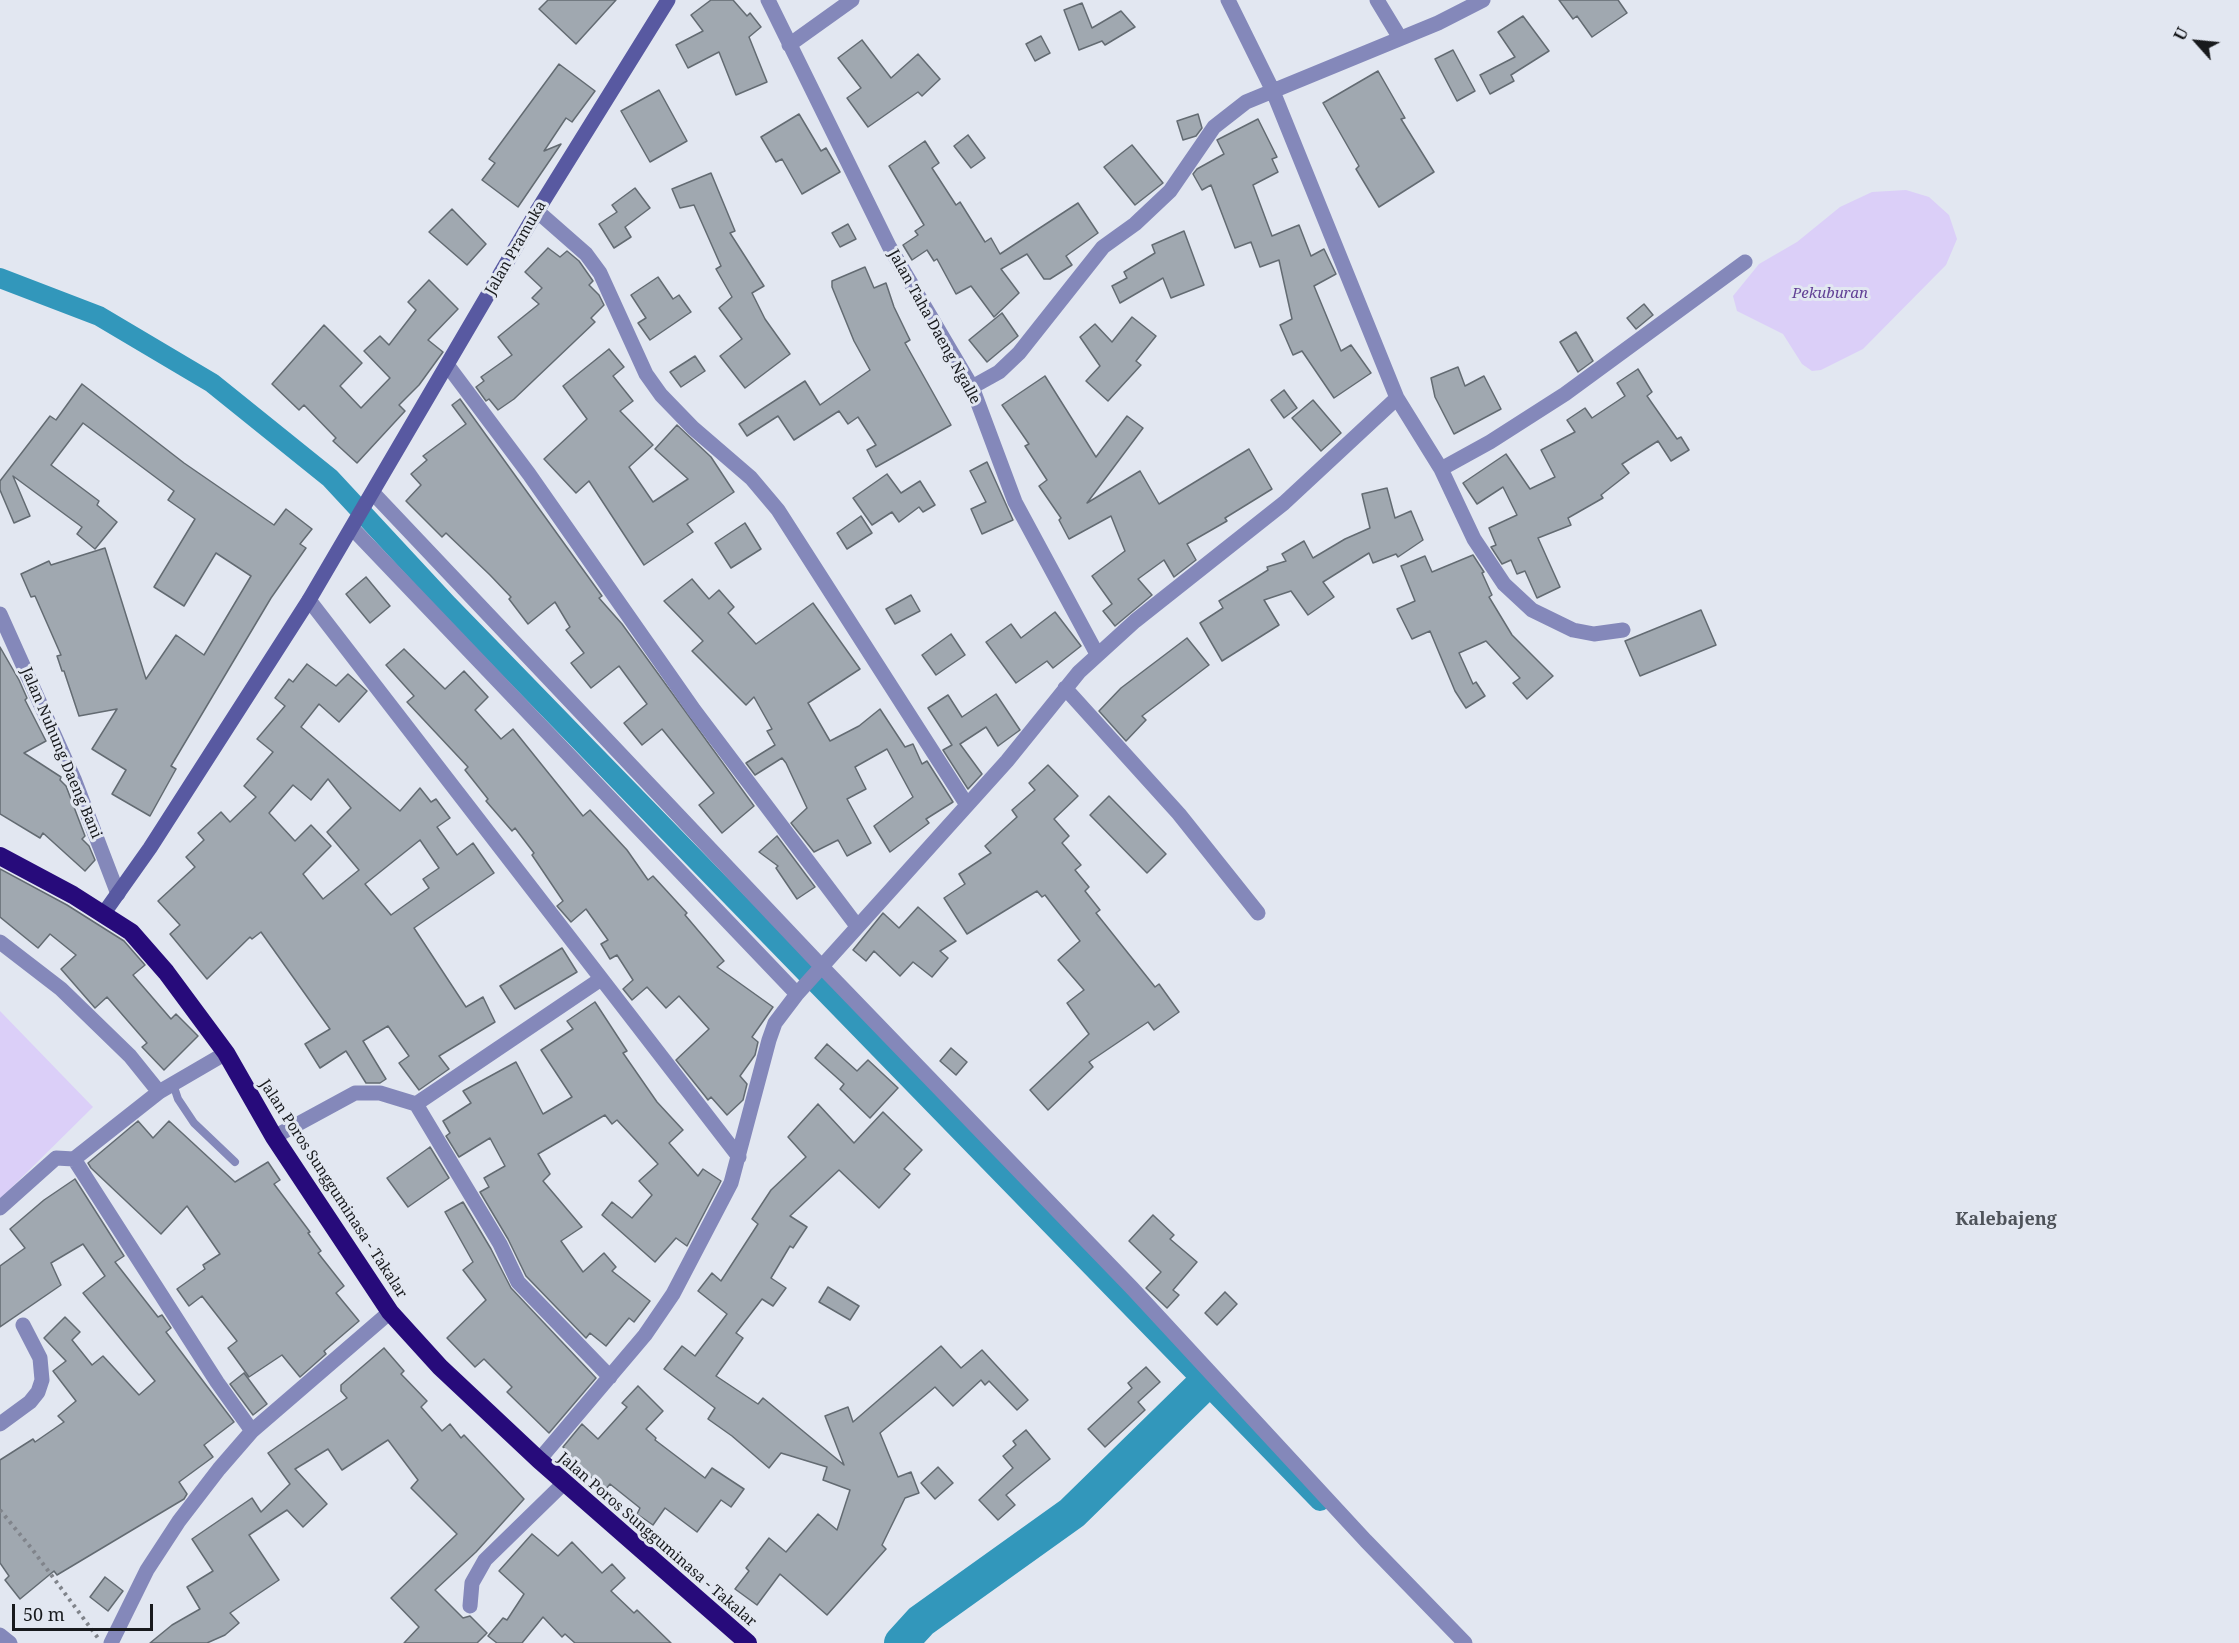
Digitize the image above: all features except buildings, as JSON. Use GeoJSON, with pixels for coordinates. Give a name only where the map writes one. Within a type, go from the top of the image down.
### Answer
{"type":"FeatureCollection","features":[{"type":"Feature","properties":{"kind":"highway","name":"Jalan Poros Sungguminasa - Takalar"},"geometry":{"type":"LineString","coordinates":[[0,856],[104,913],[131,932],[226,1053],[274,1137],[390,1312],[440,1367],[538,1460],[748,1643]]}},
{"type":"Feature","properties":{"kind":"street","name":"Jalan Pramuka"},"geometry":{"type":"LineString","coordinates":[[104,913],[309,600],[537,211],[668,0]]}},
{"type":"Feature","properties":{"kind":"street","name":"Jalan Taha Daeng Ngalle"},"geometry":{"type":"LineString","coordinates":[[768,0],[843,147],[889,246],[972,387],[1015,502],[1097,654]]}},
{"type":"Feature","properties":{"kind":"street"},"geometry":{"type":"LineString","coordinates":[[789,45],[852,0]]}},
{"type":"Feature","properties":{"kind":"street"},"geometry":{"type":"LineString","coordinates":[[1228,0],[1272,89],[1397,398],[1441,469],[1474,539],[1504,584],[1532,610],[1573,630],[1594,634],[1623,630]]}},
{"type":"Feature","properties":{"kind":"street"},"geometry":{"type":"LineString","coordinates":[[1377,0],[1400,38]]}},
{"type":"Feature","properties":{"kind":"street"},"geometry":{"type":"LineString","coordinates":[[972,387],[999,372],[1019,353],[1103,247],[1135,225],[1170,191],[1214,127],[1246,102],[1272,89],[1400,38],[1483,0]]}},
{"type":"Feature","properties":{"kind":"street"},"geometry":{"type":"LineString","coordinates":[[537,211],[586,254],[600,273],[646,374],[661,395],[693,428],[751,478],[778,510],[967,805]]}},
{"type":"Feature","properties":{"kind":"street"},"geometry":{"type":"LineString","coordinates":[[1441,469],[1490,442],[1565,394],[1745,262]]}},
{"type":"Feature","properties":{"kind":"street"},"geometry":{"type":"LineString","coordinates":[[448,366],[529,474],[694,710],[857,926]]}},
{"type":"Feature","properties":{"kind":"street"},"geometry":{"type":"LineString","coordinates":[[538,1460],[645,1335],[673,1294],[731,1183],[775,1023],[799,992],[967,805],[1065,688],[1097,654],[1284,503],[1397,398]]}},
{"type":"Feature","properties":{"kind":"street"},"geometry":{"type":"LineString","coordinates":[[371,496],[820,970],[1132,1288],[1366,1541],[1465,1643]]}},
{"type":"Feature","properties":{"kind":"street"},"geometry":{"type":"LineString","coordinates":[[354,525],[799,992]]}},
{"type":"Feature","properties":{"kind":"street"},"geometry":{"type":"LineString","coordinates":[[309,600],[739,1157]]}},
{"type":"Feature","properties":{"kind":"street","name":"Jalan Nuhung Daeng Bani"},"geometry":{"type":"LineString","coordinates":[[0,614],[74,779],[118,894]]}},
{"type":"Feature","properties":{"kind":"street"},"geometry":{"type":"LineString","coordinates":[[1065,688],[1179,814],[1258,913]]}},
{"type":"Feature","properties":{"kind":"street"},"geometry":{"type":"LineString","coordinates":[[0,942],[61,989],[130,1056],[159,1092]]}},
{"type":"Feature","properties":{"kind":"street"},"geometry":{"type":"LineString","coordinates":[[416,1104],[601,979]]}},
{"type":"Feature","properties":{"kind":"street"},"geometry":{"type":"LineString","coordinates":[[0,1208],[56,1158],[75,1159],[159,1092],[226,1053]]}},
{"type":"Feature","properties":{"kind":"street"},"geometry":{"type":"LineString","coordinates":[[274,1137],[355,1093],[380,1093],[416,1104],[500,1244],[518,1282],[610,1377]]}},
{"type":"Feature","properties":{"kind":"street"},"geometry":{"type":"LineString","coordinates":[[75,1159],[217,1382],[252,1431]]}},
{"type":"Feature","properties":{"kind":"street"},"geometry":{"type":"LineString","coordinates":[[111,1643],[147,1570],[179,1521],[252,1431],[390,1312]]}},
{"type":"Feature","properties":{"kind":"street"},"geometry":{"type":"LineString","coordinates":[[0,1424],[30,1402],[38,1392],[42,1380],[40,1358],[23,1325]]}},
{"type":"Feature","properties":{"kind":"street"},"geometry":{"type":"LineString","coordinates":[[470,1606],[472,1583],[485,1560],[564,1483]]}},
{"type":"Feature","properties":{"kind":"lane"},"geometry":{"type":"LineString","coordinates":[[172,1083],[178,1099],[190,1117],[236,1162]]}},
{"type":"Feature","properties":{"kind":"path"},"geometry":{"type":"LineString","coordinates":[[0,1510],[102,1643]]}},
{"type":"Feature","properties":{"kind":"green space","name":"Pekuburan"},"geometry":{"type":"Polygon","coordinates":[[[1906,190],[1929,197],[1949,215],[1957,239],[1946,265],[1863,349],[1821,370],[1812,371],[1802,364],[1783,334],[1737,311],[1733,296],[1759,264],[1797,242],[1840,207],[1872,192],[1906,190]]]}},
{"type":"Feature","properties":{"kind":"green space"},"geometry":{"type":"Polygon","coordinates":[[[0,1011],[93,1107],[0,1199],[0,1011]]]}},
{"type":"Feature","properties":{"kind":"waterway"},"geometry":{"type":"LineString","coordinates":[[0,278],[99,316],[212,383],[330,478],[448,605],[1320,1501]]}},
{"type":"Feature","properties":{"kind":"waterway"},"geometry":{"type":"LineString","coordinates":[[901,1643],[921,1621],[1072,1513],[1205,1383]]}},
{"type":"Feature","properties":{"kind":"district","name":"Kalebajeng"},"geometry":{"type":"Point","coordinates":[2006,1220]}}]}
